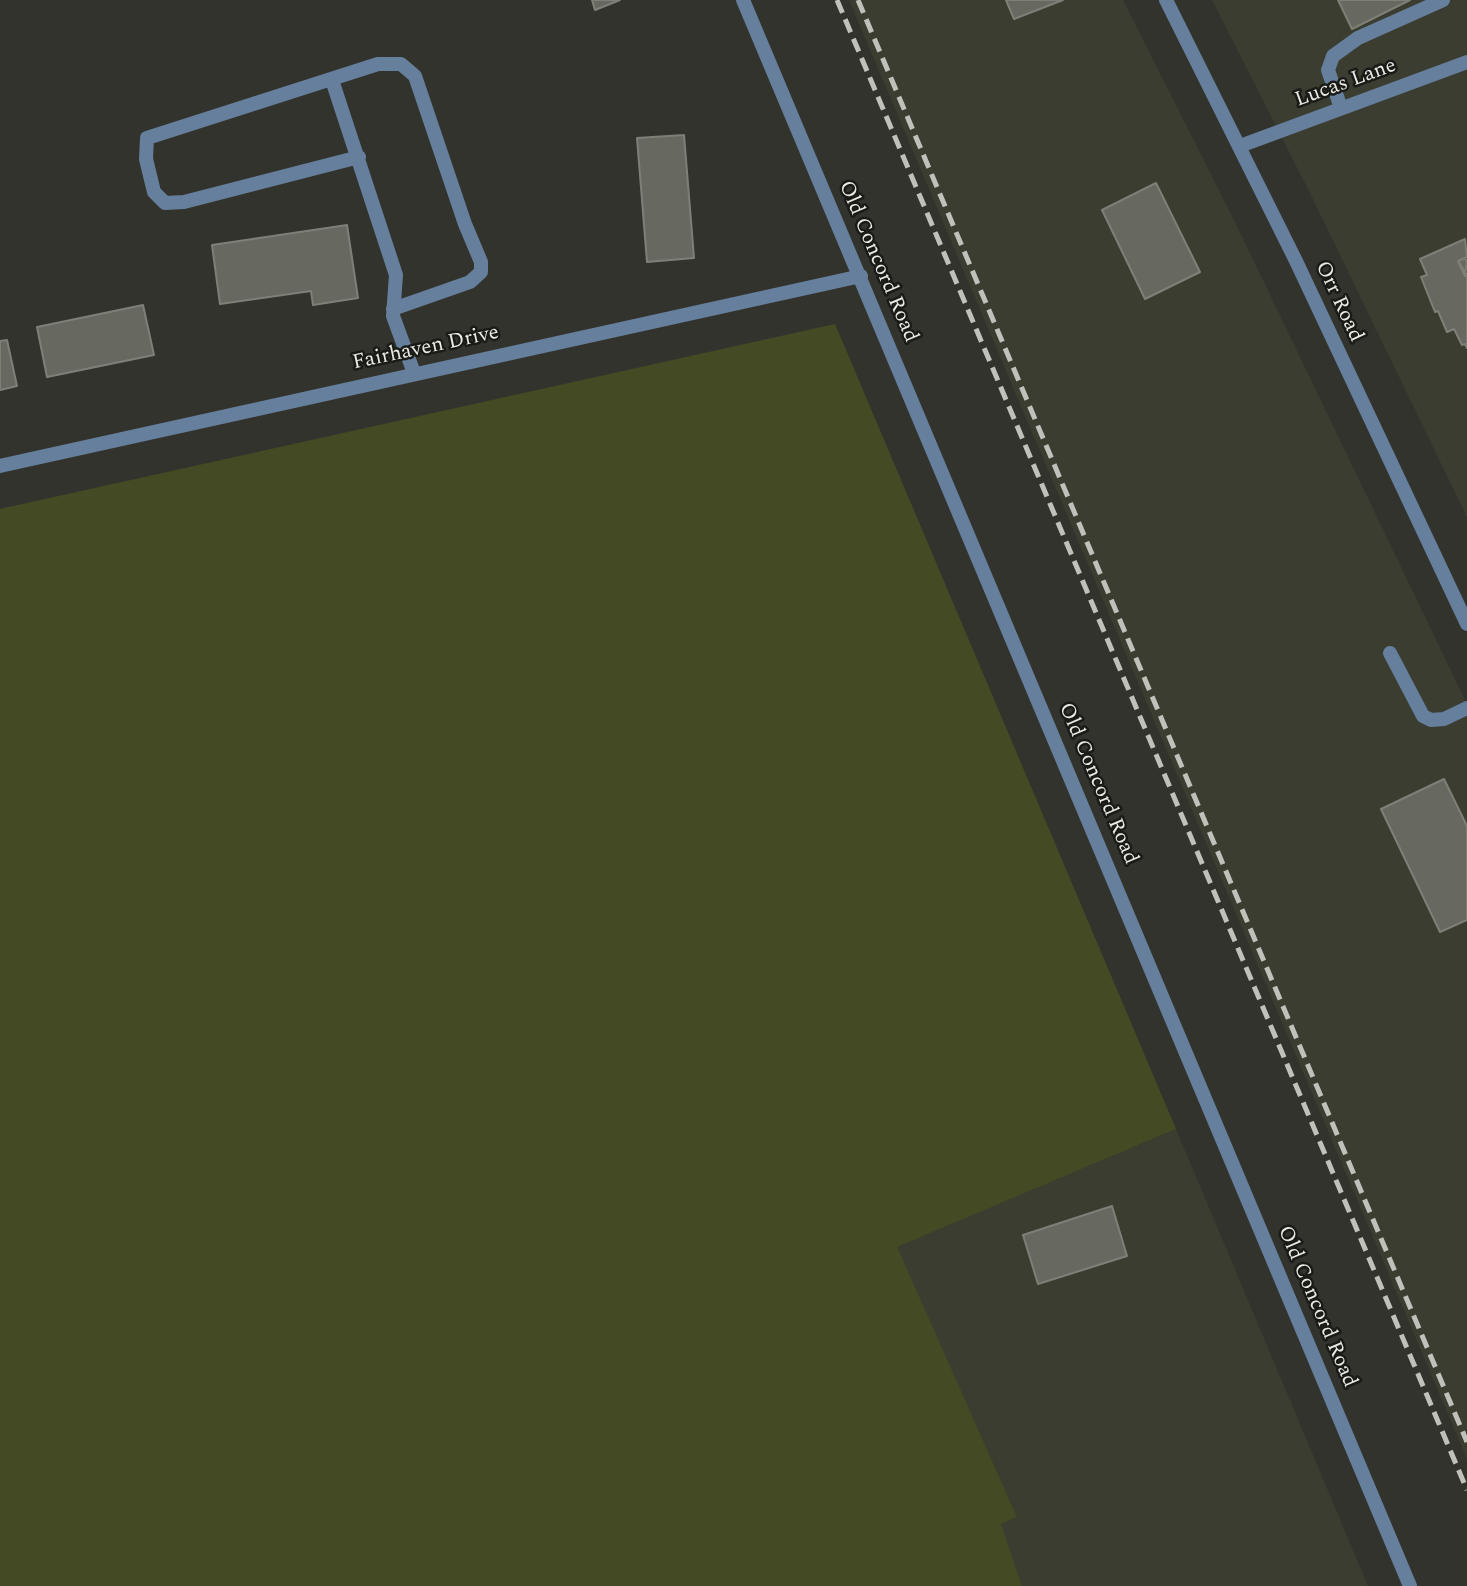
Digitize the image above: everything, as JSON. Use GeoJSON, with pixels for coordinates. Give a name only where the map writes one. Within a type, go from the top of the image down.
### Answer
{"type":"FeatureCollection","features":[{"type":"Feature","properties":{"kind":"street","name":"Old Concord Road"},"geometry":{"type":"LineString","coordinates":[[743,0],[1410,1586]]}},
{"type":"Feature","properties":{"kind":"street","name":"Orr Road"},"geometry":{"type":"LineString","coordinates":[[1166,0],[1240,146],[1467,624]]}},
{"type":"Feature","properties":{"kind":"street"},"geometry":{"type":"LineString","coordinates":[[1341,108],[1328,70],[1333,56],[1358,38],[1443,0]]}},
{"type":"Feature","properties":{"kind":"street","name":"Lucas Lane"},"geometry":{"type":"LineString","coordinates":[[1240,146],[1467,62]]}},
{"type":"Feature","properties":{"kind":"street"},"geometry":{"type":"LineString","coordinates":[[359,157],[184,202],[165,203],[153,192],[146,159],[147,138],[377,64],[401,64],[415,76],[465,224],[481,262],[481,272],[470,282],[393,309]]}},
{"type":"Feature","properties":{"kind":"street"},"geometry":{"type":"LineString","coordinates":[[332,79],[396,275],[393,309],[414,373]]}},
{"type":"Feature","properties":{"kind":"street","name":"Fairhaven Drive"},"geometry":{"type":"LineString","coordinates":[[0,466],[861,276]]}},
{"type":"Feature","properties":{"kind":"street"},"geometry":{"type":"LineString","coordinates":[[1390,653],[1423,716],[1431,720],[1444,719],[1467,708]]}},
{"type":"Feature","properties":{"kind":"shaded area"},"geometry":{"type":"Polygon","coordinates":[[[849,0],[1123,0],[1234,220],[1467,704],[1467,1459],[849,0]]]}},
{"type":"Feature","properties":{"kind":"shaded area"},"geometry":{"type":"Polygon","coordinates":[[[1212,0],[1467,0],[1467,517],[1309,191],[1212,0]]]}},
{"type":"Feature","properties":{"kind":"shaded area"},"geometry":{"type":"Polygon","coordinates":[[[1176,1129],[1368,1586],[1022,1586],[1001,1524],[1017,1517],[896,1247],[1176,1129]]]}},
{"type":"Feature","properties":{"kind":"green space"},"geometry":{"type":"Polygon","coordinates":[[[835,324],[1176,1129],[897,1247],[1017,1517],[1001,1524],[1022,1586],[0,1586],[0,509],[835,324]]]}},
{"type":"Feature","properties":{"kind":"building"},"geometry":{"type":"Polygon","coordinates":[[[592,0],[620,0],[595,10],[592,0]]]}},
{"type":"Feature","properties":{"kind":"building"},"geometry":{"type":"Polygon","coordinates":[[[1006,0],[1063,0],[1014,19],[1006,0]]]}},
{"type":"Feature","properties":{"kind":"building"},"geometry":{"type":"Polygon","coordinates":[[[1338,0],[1410,0],[1352,29],[1338,0]]]}},
{"type":"Feature","properties":{"kind":"building"},"geometry":{"type":"Polygon","coordinates":[[[684,135],[694,258],[647,262],[637,138],[684,135]]]}},
{"type":"Feature","properties":{"kind":"building"},"geometry":{"type":"Polygon","coordinates":[[[1156,183],[1200,272],[1145,299],[1102,210],[1156,183]]]}},
{"type":"Feature","properties":{"kind":"building"},"geometry":{"type":"Polygon","coordinates":[[[347,225],[358,298],[313,305],[311,291],[220,304],[212,245],[347,225]]]}},
{"type":"Feature","properties":{"kind":"building"},"geometry":{"type":"Polygon","coordinates":[[[1465,239],[1467,257],[1458,261],[1467,275],[1467,348],[1465,344],[1462,345],[1454,329],[1447,332],[1438,311],[1435,312],[1421,277],[1427,275],[1420,259],[1465,239]]]}},
{"type":"Feature","properties":{"kind":"building"},"geometry":{"type":"Polygon","coordinates":[[[1465,258],[1467,262],[1465,276],[1458,261],[1465,258]]]}},
{"type":"Feature","properties":{"kind":"building"},"geometry":{"type":"Polygon","coordinates":[[[143,305],[154,355],[47,377],[37,327],[143,305]]]}},
{"type":"Feature","properties":{"kind":"building"},"geometry":{"type":"Polygon","coordinates":[[[7,340],[17,386],[0,390],[0,341],[7,340]]]}},
{"type":"Feature","properties":{"kind":"building"},"geometry":{"type":"Polygon","coordinates":[[[1444,779],[1467,826],[1467,920],[1440,932],[1381,809],[1444,779]]]}},
{"type":"Feature","properties":{"kind":"building"},"geometry":{"type":"Polygon","coordinates":[[[1112,1206],[1127,1256],[1038,1284],[1023,1235],[1112,1206]]]}},
{"type":"Feature","properties":{"kind":"railway"},"geometry":{"type":"LineString","coordinates":[[837,0],[1467,1490]]}},
{"type":"Feature","properties":{"kind":"railway"},"geometry":{"type":"LineString","coordinates":[[858,0],[1467,1442]]}}]}
